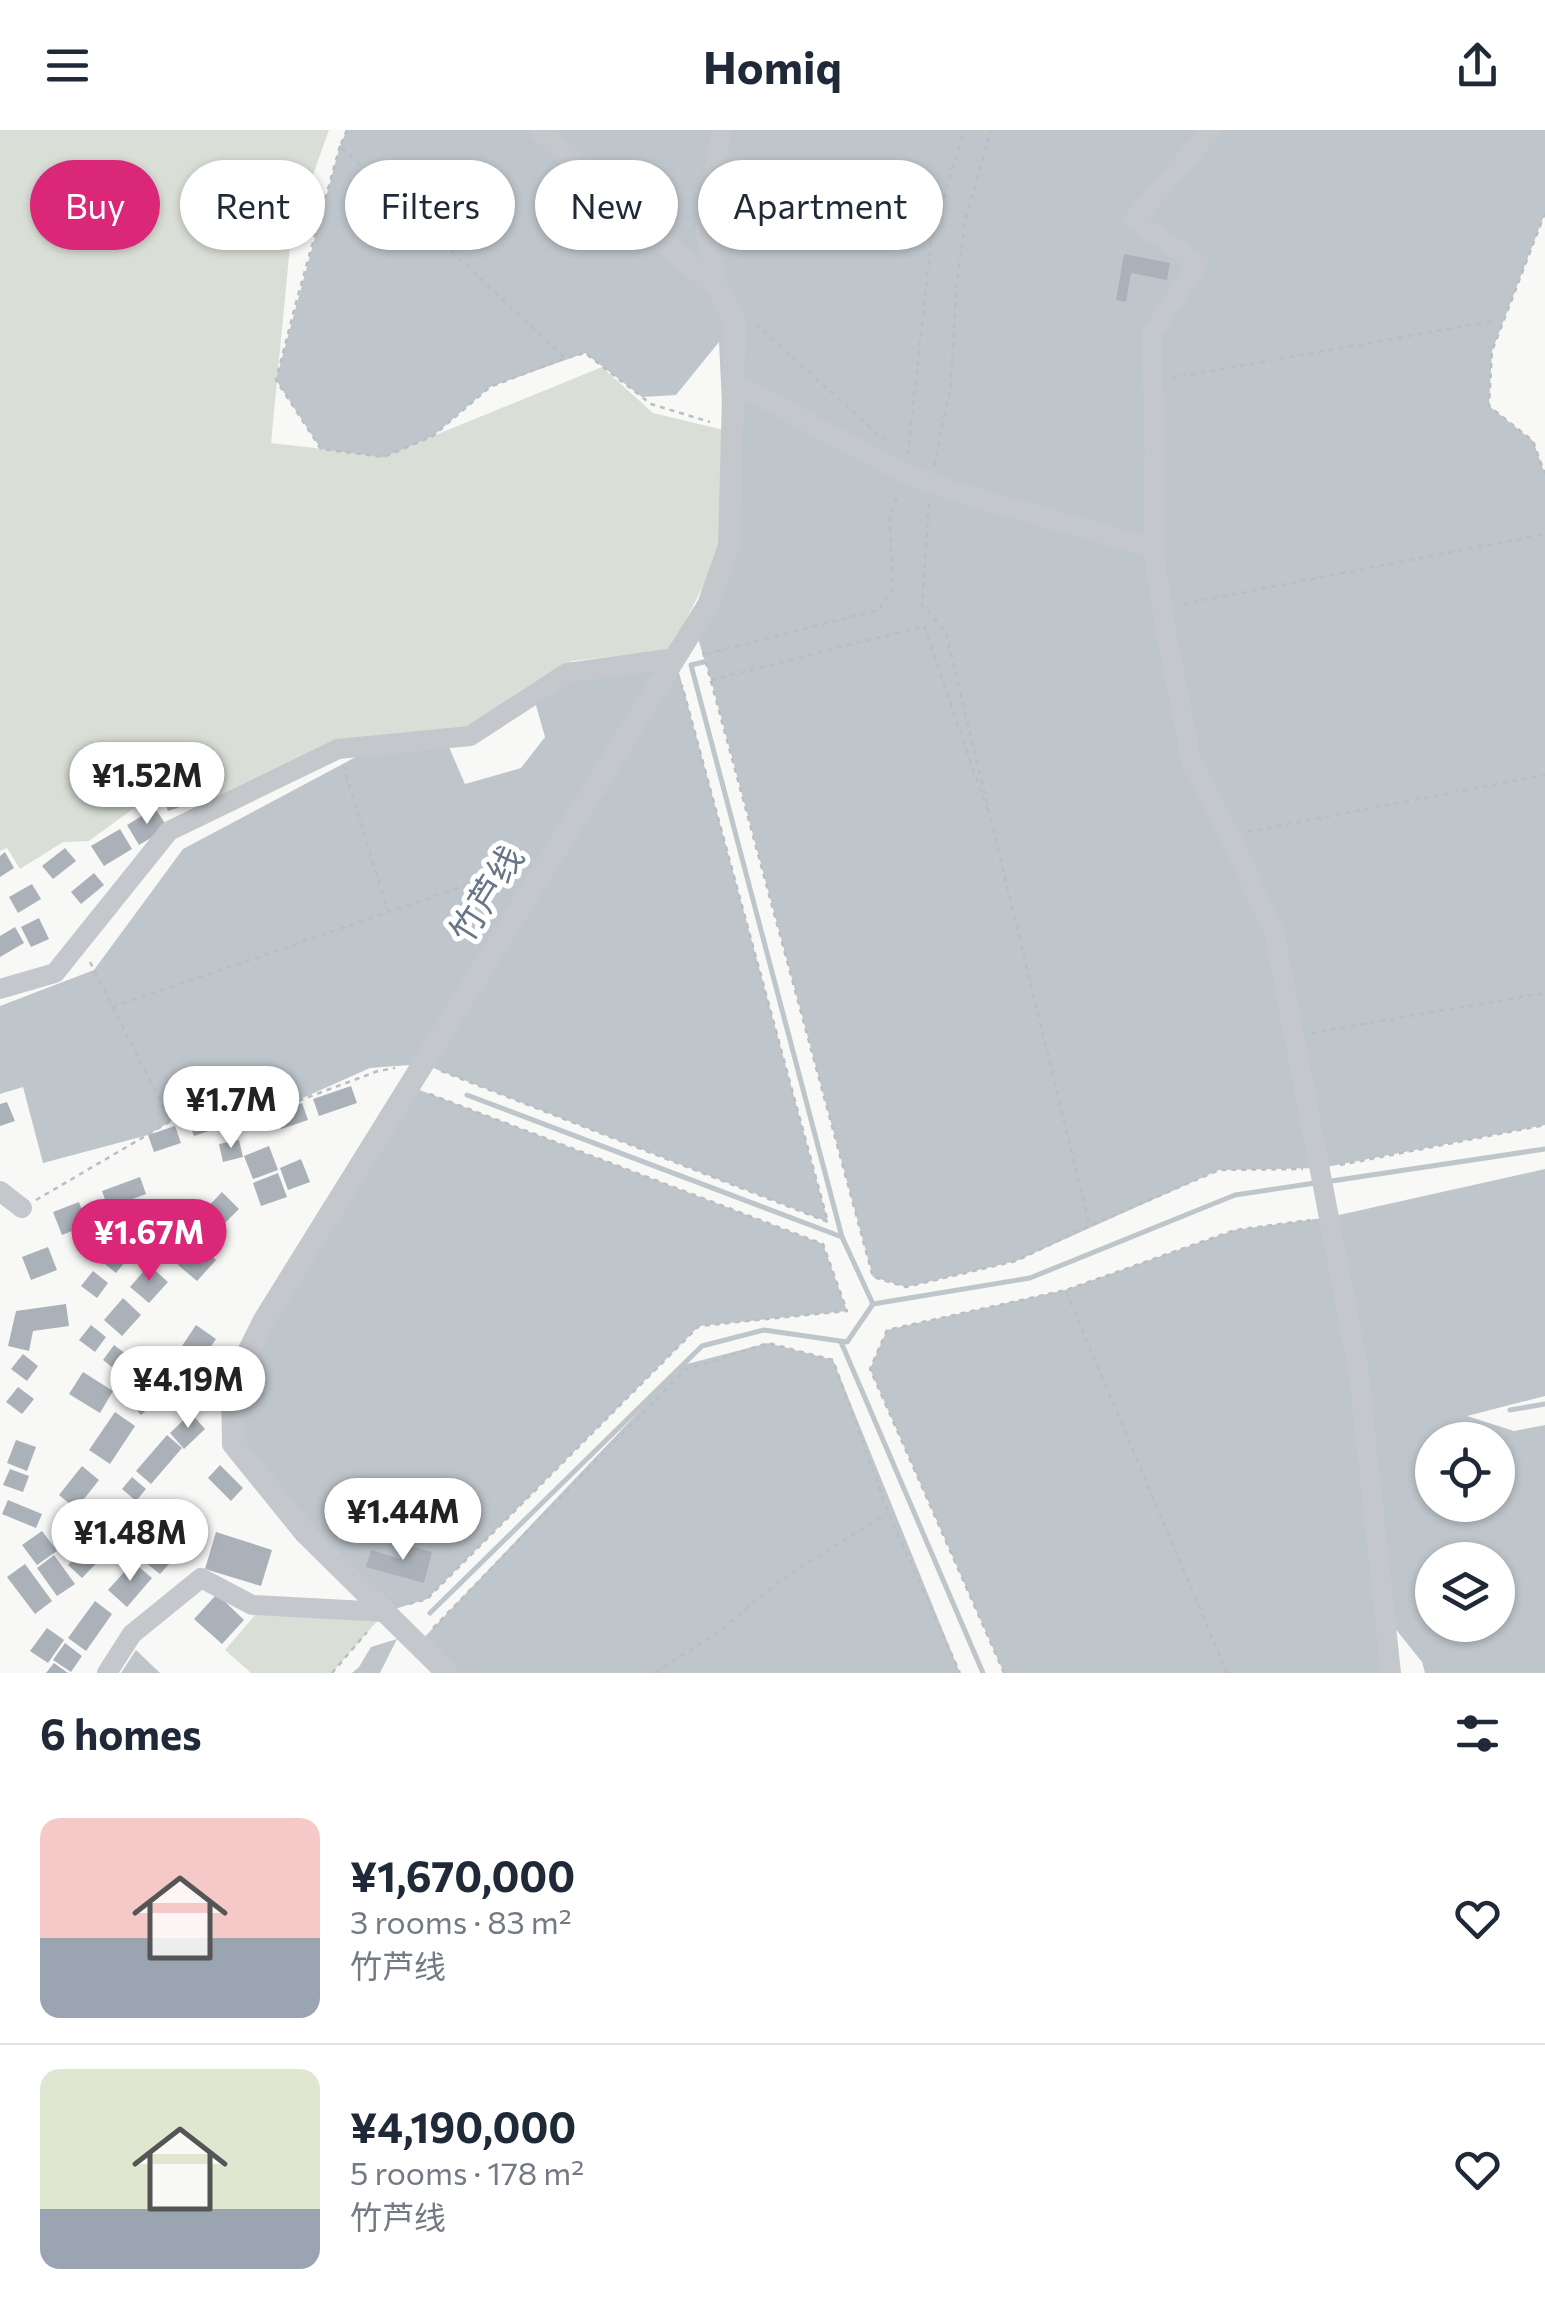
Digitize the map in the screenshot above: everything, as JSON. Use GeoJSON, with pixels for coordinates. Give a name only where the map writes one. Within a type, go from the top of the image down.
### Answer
{"type":"FeatureCollection","features":[{"type":"Feature","properties":{"kind":"street","name":"竹芦线"},"geometry":{"type":"LineString","coordinates":[[448,1673],[305,1534],[234,1444],[232,1384],[264,1320],[708,604],[730,546],[736,320],[717,288],[540,130]]}},
{"type":"Feature","properties":{"kind":"street"},"geometry":{"type":"LineString","coordinates":[[717,288],[705,231],[722,130]]}},
{"type":"Feature","properties":{"kind":"street"},"geometry":{"type":"LineString","coordinates":[[1211,130],[1134,220],[1198,263],[1151,334],[1155,454],[1152,548],[1192,764],[1274,932],[1358,1368],[1392,1673]]}},
{"type":"Feature","properties":{"kind":"street"},"geometry":{"type":"LineString","coordinates":[[734,383],[917,478],[1152,548]]}},
{"type":"Feature","properties":{"kind":"street"},"geometry":{"type":"LineString","coordinates":[[0,989],[55,973],[168,831],[338,749],[470,736],[567,673],[675,658]]}},
{"type":"Feature","properties":{"kind":"street"},"geometry":{"type":"LineString","coordinates":[[0,1192],[22,1208]]}},
{"type":"Feature","properties":{"kind":"street"},"geometry":{"type":"LineString","coordinates":[[107,1673],[132,1634],[200,1578],[252,1604],[385,1612]]}},
{"type":"Feature","properties":{"kind":"path"},"geometry":{"type":"LineString","coordinates":[[348,130],[340,146],[276,380],[322,449],[384,456],[433,436],[490,387],[585,352],[652,404],[733,428]]}},
{"type":"Feature","properties":{"kind":"path"},"geometry":{"type":"LineString","coordinates":[[964,130],[931,241],[917,478],[922,605],[944,630],[1089,1226]]}},
{"type":"Feature","properties":{"kind":"path"},"geometry":{"type":"LineString","coordinates":[[991,130],[966,217],[956,288],[951,385],[917,478],[890,514],[892,589],[878,610],[704,655],[873,1277],[906,1287],[1016,1261],[1218,1170],[1323,1180],[1545,1125]]}},
{"type":"Feature","properties":{"kind":"path"},"geometry":{"type":"LineString","coordinates":[[340,146],[565,358]]}},
{"type":"Feature","properties":{"kind":"path"},"geometry":{"type":"LineString","coordinates":[[1545,214],[1492,351],[1488,406],[1532,442],[1545,474]]}},
{"type":"Feature","properties":{"kind":"path"},"geometry":{"type":"LineString","coordinates":[[746,314],[892,448]]}},
{"type":"Feature","properties":{"kind":"path"},"geometry":{"type":"LineString","coordinates":[[1153,381],[1494,321]]}},
{"type":"Feature","properties":{"kind":"path"},"geometry":{"type":"LineString","coordinates":[[1162,608],[1545,534]]}},
{"type":"Feature","properties":{"kind":"path"},"geometry":{"type":"LineString","coordinates":[[711,680],[924,626],[994,828]]}},
{"type":"Feature","properties":{"kind":"path"},"geometry":{"type":"LineString","coordinates":[[22,1208],[171,1121],[224,1100],[261,1097],[288,1106],[378,1071],[423,1064],[828,1222],[675,658]]}},
{"type":"Feature","properties":{"kind":"path"},"geometry":{"type":"LineString","coordinates":[[338,749],[389,912]]}},
{"type":"Feature","properties":{"kind":"path"},"geometry":{"type":"LineString","coordinates":[[1230,836],[1545,775]]}},
{"type":"Feature","properties":{"kind":"path"},"geometry":{"type":"LineString","coordinates":[[113,1007],[552,856]]}},
{"type":"Feature","properties":{"kind":"path"},"geometry":{"type":"LineString","coordinates":[[80,941],[171,1121]]}},
{"type":"Feature","properties":{"kind":"path"},"geometry":{"type":"LineString","coordinates":[[1295,1036],[1545,993]]}},
{"type":"Feature","properties":{"kind":"path"},"geometry":{"type":"LineString","coordinates":[[332,1673],[385,1612],[428,1599],[699,1326],[847,1310],[823,1244],[409,1086]]}},
{"type":"Feature","properties":{"kind":"path"},"geometry":{"type":"LineString","coordinates":[[1004,1673],[870,1369],[887,1330],[1066,1290],[1234,1230],[1330,1217]]}},
{"type":"Feature","properties":{"kind":"path"},"geometry":{"type":"LineString","coordinates":[[1066,1290],[1226,1673]]}},
{"type":"Feature","properties":{"kind":"path"},"geometry":{"type":"LineString","coordinates":[[418,1644],[685,1370],[768,1343],[833,1360],[888,1512],[960,1673]]}},
{"type":"Feature","properties":{"kind":"path"},"geometry":{"type":"LineString","coordinates":[[655,1673],[718,1633],[782,1580],[888,1512]]}},
{"type":"Feature","properties":{"kind":"shaded area"},"geometry":{"type":"Polygon","coordinates":[[[0,130],[329,130],[318,160],[180,160],[180,250],[290,250],[271,443],[384,456],[602,367],[653,413],[728,431],[722,548],[671,650],[572,661],[470,736],[333,745],[204,810],[189,778],[161,788],[89,841],[63,842],[20,869],[7,848],[0,851],[0,130]]]}},
{"type":"Feature","properties":{"kind":"shaded area"},"geometry":{"type":"Polygon","coordinates":[[[347,130],[1545,130],[1545,213],[1492,351],[1489,406],[1533,441],[1545,474],[1545,1125],[1321,1168],[1219,1170],[1016,1261],[906,1287],[873,1277],[694,626],[729,546],[719,342],[676,395],[642,397],[585,353],[490,387],[433,436],[384,457],[321,449],[276,380],[312,250],[325,250],[325,201],[347,130]]]}},
{"type":"Feature","properties":{"kind":"shaded area"},"geometry":{"type":"Polygon","coordinates":[[[675,658],[828,1222],[423,1064],[370,1068],[287,1105],[261,1097],[217,1103],[171,1121],[148,1135],[43,1163],[23,1087],[0,1094],[0,1006],[94,970],[183,849],[384,742],[445,738],[465,784],[521,768],[545,737],[533,695],[567,673],[675,658]]]}},
{"type":"Feature","properties":{"kind":"shaded area"},"geometry":{"type":"Polygon","coordinates":[[[409,1086],[823,1244],[847,1311],[699,1326],[427,1599],[385,1612],[233,1444],[232,1384],[409,1086]]]}},
{"type":"Feature","properties":{"kind":"shaded area"},"geometry":{"type":"Polygon","coordinates":[[[1545,1169],[1545,1396],[1467,1416],[1486,1422],[1415,1422],[1415,1522],[1515,1522],[1515,1431],[1545,1425],[1545,1673],[1425,1673],[1422,1662],[1386,1617],[1391,1673],[1004,1673],[870,1369],[887,1330],[1065,1290],[1235,1230],[1330,1217],[1545,1169]]]}},
{"type":"Feature","properties":{"kind":"shaded area"},"geometry":{"type":"Polygon","coordinates":[[[768,1343],[833,1360],[960,1673],[447,1673],[418,1644],[683,1365],[768,1343]]]}},
{"type":"Feature","properties":{"kind":"shaded area"},"geometry":{"type":"Polygon","coordinates":[[[264,1605],[385,1612],[332,1673],[251,1673],[225,1650],[264,1605]]]}},
{"type":"Feature","properties":{"kind":"shaded area"},"geometry":{"type":"Polygon","coordinates":[[[397,1639],[380,1673],[352,1673],[371,1647],[397,1639]]]}},
{"type":"Feature","properties":{"kind":"shaded area"},"geometry":{"type":"Polygon","coordinates":[[[136,1650],[160,1673],[121,1673],[136,1650]]]}},
{"type":"Feature","properties":{"kind":"building"},"geometry":{"type":"Polygon","coordinates":[[[1124,254],[1170,263],[1167,280],[1131,273],[1126,302],[1116,300],[1124,254]]]}},
{"type":"Feature","properties":{"kind":"building"},"geometry":{"type":"Polygon","coordinates":[[[189,785],[195,802],[168,811],[162,794],[189,785]]]}},
{"type":"Feature","properties":{"kind":"building"},"geometry":{"type":"Polygon","coordinates":[[[155,808],[168,828],[139,845],[127,825],[155,808]]]}},
{"type":"Feature","properties":{"kind":"building"},"geometry":{"type":"Polygon","coordinates":[[[120,829],[132,849],[104,866],[91,846],[120,829]]]}},
{"type":"Feature","properties":{"kind":"building"},"geometry":{"type":"Polygon","coordinates":[[[65,848],[76,861],[53,879],[42,866],[65,848]]]}},
{"type":"Feature","properties":{"kind":"building"},"geometry":{"type":"Polygon","coordinates":[[[5,852],[14,868],[0,877],[0,856],[5,852]]]}},
{"type":"Feature","properties":{"kind":"building"},"geometry":{"type":"Polygon","coordinates":[[[94,873],[104,885],[81,904],[71,892],[94,873]]]}},
{"type":"Feature","properties":{"kind":"building"},"geometry":{"type":"Polygon","coordinates":[[[32,884],[41,899],[18,913],[9,897],[32,884]]]}},
{"type":"Feature","properties":{"kind":"building"},"geometry":{"type":"Polygon","coordinates":[[[39,918],[49,939],[31,947],[21,927],[39,918]]]}},
{"type":"Feature","properties":{"kind":"building"},"geometry":{"type":"Polygon","coordinates":[[[15,927],[24,943],[0,957],[0,936],[15,927]]]}},
{"type":"Feature","properties":{"kind":"building"},"geometry":{"type":"Polygon","coordinates":[[[351,1086],[357,1103],[319,1116],[313,1099],[351,1086]]]}},
{"type":"Feature","properties":{"kind":"building"},"geometry":{"type":"Polygon","coordinates":[[[264,1098],[270,1118],[255,1122],[250,1103],[264,1098]]]}},
{"type":"Feature","properties":{"kind":"building"},"geometry":{"type":"Polygon","coordinates":[[[7,1102],[15,1121],[0,1126],[0,1104],[7,1102]]]}},
{"type":"Feature","properties":{"kind":"building"},"geometry":{"type":"Polygon","coordinates":[[[302,1103],[308,1120],[281,1129],[275,1112],[302,1103]]]}},
{"type":"Feature","properties":{"kind":"building"},"geometry":{"type":"Polygon","coordinates":[[[214,1110],[220,1127],[194,1136],[188,1119],[214,1110]]]}},
{"type":"Feature","properties":{"kind":"building"},"geometry":{"type":"Polygon","coordinates":[[[175,1126],[181,1143],[154,1152],[148,1135],[175,1126]]]}},
{"type":"Feature","properties":{"kind":"building"},"geometry":{"type":"Polygon","coordinates":[[[239,1140],[243,1157],[223,1162],[219,1144],[239,1140]]]}},
{"type":"Feature","properties":{"kind":"building"},"geometry":{"type":"Polygon","coordinates":[[[269,1146],[278,1170],[253,1179],[244,1156],[269,1146]]]}},
{"type":"Feature","properties":{"kind":"building"},"geometry":{"type":"Polygon","coordinates":[[[301,1159],[310,1182],[288,1190],[280,1168],[301,1159]]]}},
{"type":"Feature","properties":{"kind":"building"},"geometry":{"type":"Polygon","coordinates":[[[278,1173],[287,1197],[261,1206],[253,1183],[278,1173]]]}},
{"type":"Feature","properties":{"kind":"building"},"geometry":{"type":"Polygon","coordinates":[[[140,1177],[146,1194],[108,1208],[102,1191],[140,1177]]]}},
{"type":"Feature","properties":{"kind":"building"},"geometry":{"type":"Polygon","coordinates":[[[222,1192],[239,1209],[213,1235],[197,1218],[222,1192]]]}},
{"type":"Feature","properties":{"kind":"building"},"geometry":{"type":"Polygon","coordinates":[[[79,1202],[87,1225],[62,1235],[53,1212],[79,1202]]]}},
{"type":"Feature","properties":{"kind":"building"},"geometry":{"type":"Polygon","coordinates":[[[197,1243],[216,1260],[197,1281],[178,1265],[197,1243]]]}},
{"type":"Feature","properties":{"kind":"building"},"geometry":{"type":"Polygon","coordinates":[[[112,1246],[128,1258],[116,1273],[101,1261],[112,1246]]]}},
{"type":"Feature","properties":{"kind":"building"},"geometry":{"type":"Polygon","coordinates":[[[48,1247],[57,1270],[31,1280],[22,1257],[48,1247]]]}},
{"type":"Feature","properties":{"kind":"building"},"geometry":{"type":"Polygon","coordinates":[[[149,1265],[168,1282],[149,1303],[130,1287],[149,1265]]]}},
{"type":"Feature","properties":{"kind":"building"},"geometry":{"type":"Polygon","coordinates":[[[93,1271],[108,1283],[97,1298],[81,1286],[93,1271]]]}},
{"type":"Feature","properties":{"kind":"building"},"geometry":{"type":"Polygon","coordinates":[[[123,1298],[141,1315],[122,1336],[104,1320],[123,1298]]]}},
{"type":"Feature","properties":{"kind":"building"},"geometry":{"type":"Polygon","coordinates":[[[66,1304],[69,1326],[33,1331],[29,1351],[8,1346],[16,1311],[66,1304]]]}},
{"type":"Feature","properties":{"kind":"building"},"geometry":{"type":"Polygon","coordinates":[[[91,1325],[106,1337],[95,1352],[79,1340],[91,1325]]]}},
{"type":"Feature","properties":{"kind":"building"},"geometry":{"type":"Polygon","coordinates":[[[196,1325],[216,1339],[190,1378],[170,1364],[196,1325]]]}},
{"type":"Feature","properties":{"kind":"building"},"geometry":{"type":"Polygon","coordinates":[[[114,1345],[130,1357],[118,1372],[103,1360],[114,1345]]]}},
{"type":"Feature","properties":{"kind":"building"},"geometry":{"type":"Polygon","coordinates":[[[23,1354],[38,1366],[27,1381],[11,1369],[23,1354]]]}},
{"type":"Feature","properties":{"kind":"building"},"geometry":{"type":"Polygon","coordinates":[[[83,1372],[113,1391],[100,1413],[69,1394],[83,1372]]]}},
{"type":"Feature","properties":{"kind":"building"},"geometry":{"type":"Polygon","coordinates":[[[157,1378],[168,1391],[141,1415],[130,1403],[157,1378]]]}},
{"type":"Feature","properties":{"kind":"building"},"geometry":{"type":"Polygon","coordinates":[[[18,1387],[34,1399],[22,1414],[6,1402],[18,1387]]]}},
{"type":"Feature","properties":{"kind":"building"},"geometry":{"type":"Polygon","coordinates":[[[115,1412],[135,1426],[110,1464],[89,1450],[115,1412]]]}},
{"type":"Feature","properties":{"kind":"building"},"geometry":{"type":"Polygon","coordinates":[[[191,1413],[205,1429],[184,1449],[170,1433],[191,1413]]]}},
{"type":"Feature","properties":{"kind":"building"},"geometry":{"type":"Polygon","coordinates":[[[167,1435],[182,1448],[151,1484],[136,1471],[167,1435]]]}},
{"type":"Feature","properties":{"kind":"building"},"geometry":{"type":"Polygon","coordinates":[[[16,1440],[36,1447],[27,1471],[7,1463],[16,1440]]]}},
{"type":"Feature","properties":{"kind":"building"},"geometry":{"type":"Polygon","coordinates":[[[220,1465],[243,1488],[231,1501],[208,1478],[220,1465]]]}},
{"type":"Feature","properties":{"kind":"building"},"geometry":{"type":"Polygon","coordinates":[[[82,1466],[99,1480],[76,1509],[59,1495],[82,1466]]]}},
{"type":"Feature","properties":{"kind":"building"},"geometry":{"type":"Polygon","coordinates":[[[10,1469],[29,1476],[23,1492],[3,1485],[10,1469]]]}},
{"type":"Feature","properties":{"kind":"building"},"geometry":{"type":"Polygon","coordinates":[[[132,1477],[146,1489],[136,1501],[122,1489],[132,1477]]]}},
{"type":"Feature","properties":{"kind":"building"},"geometry":{"type":"Polygon","coordinates":[[[353,1496],[377,1503],[369,1528],[346,1521],[353,1496]]]}},
{"type":"Feature","properties":{"kind":"building"},"geometry":{"type":"Polygon","coordinates":[[[8,1500],[42,1514],[36,1528],[2,1514],[8,1500]]]}},
{"type":"Feature","properties":{"kind":"building"},"geometry":{"type":"Polygon","coordinates":[[[101,1530],[115,1544],[82,1578],[68,1565],[101,1530]]]}},
{"type":"Feature","properties":{"kind":"building"},"geometry":{"type":"Polygon","coordinates":[[[42,1531],[57,1551],[37,1565],[22,1545],[42,1531]]]}},
{"type":"Feature","properties":{"kind":"building"},"geometry":{"type":"Polygon","coordinates":[[[216,1532],[272,1550],[261,1586],[205,1569],[216,1532]]]}},
{"type":"Feature","properties":{"kind":"building"},"geometry":{"type":"Polygon","coordinates":[[[404,1544],[432,1552],[424,1583],[366,1567],[371,1550],[400,1559],[404,1544]]]}},
{"type":"Feature","properties":{"kind":"building"},"geometry":{"type":"Polygon","coordinates":[[[155,1551],[170,1563],[160,1574],[146,1563],[155,1551]]]}},
{"type":"Feature","properties":{"kind":"building"},"geometry":{"type":"Polygon","coordinates":[[[54,1555],[75,1584],[57,1596],[37,1568],[54,1555]]]}},
{"type":"Feature","properties":{"kind":"building"},"geometry":{"type":"Polygon","coordinates":[[[133,1562],[152,1578],[127,1607],[108,1590],[133,1562]]]}},
{"type":"Feature","properties":{"kind":"building"},"geometry":{"type":"Polygon","coordinates":[[[25,1564],[52,1601],[35,1614],[7,1577],[25,1564]]]}},
{"type":"Feature","properties":{"kind":"building"},"geometry":{"type":"Polygon","coordinates":[[[217,1594],[244,1620],[222,1644],[194,1619],[217,1594]]]}},
{"type":"Feature","properties":{"kind":"building"},"geometry":{"type":"Polygon","coordinates":[[[95,1601],[112,1614],[86,1651],[68,1638],[95,1601]]]}},
{"type":"Feature","properties":{"kind":"building"},"geometry":{"type":"Polygon","coordinates":[[[47,1628],[64,1640],[48,1663],[30,1651],[47,1628]]]}},
{"type":"Feature","properties":{"kind":"building"},"geometry":{"type":"Polygon","coordinates":[[[65,1643],[82,1656],[71,1672],[53,1660],[65,1643]]]}},
{"type":"Feature","properties":{"kind":"building"},"geometry":{"type":"Polygon","coordinates":[[[54,1663],[68,1673],[46,1673],[54,1663]]]}},
{"type":"Feature","properties":{"kind":"waterway"},"geometry":{"type":"LineString","coordinates":[[708,661],[691,665],[842,1237],[873,1304]]}},
{"type":"Feature","properties":{"kind":"waterway"},"geometry":{"type":"LineString","coordinates":[[467,1095],[842,1237]]}},
{"type":"Feature","properties":{"kind":"waterway"},"geometry":{"type":"LineString","coordinates":[[1325,1182],[1545,1149]]}},
{"type":"Feature","properties":{"kind":"waterway"},"geometry":{"type":"LineString","coordinates":[[430,1613],[702,1346],[764,1330],[847,1342],[873,1304],[1030,1278],[1235,1195],[1315,1183]]}},
{"type":"Feature","properties":{"kind":"waterway"},"geometry":{"type":"LineString","coordinates":[[841,1342],[983,1673]]}},
{"type":"Feature","properties":{"kind":"waterway"},"geometry":{"type":"LineString","coordinates":[[1510,1410],[1545,1404]]}}]}
